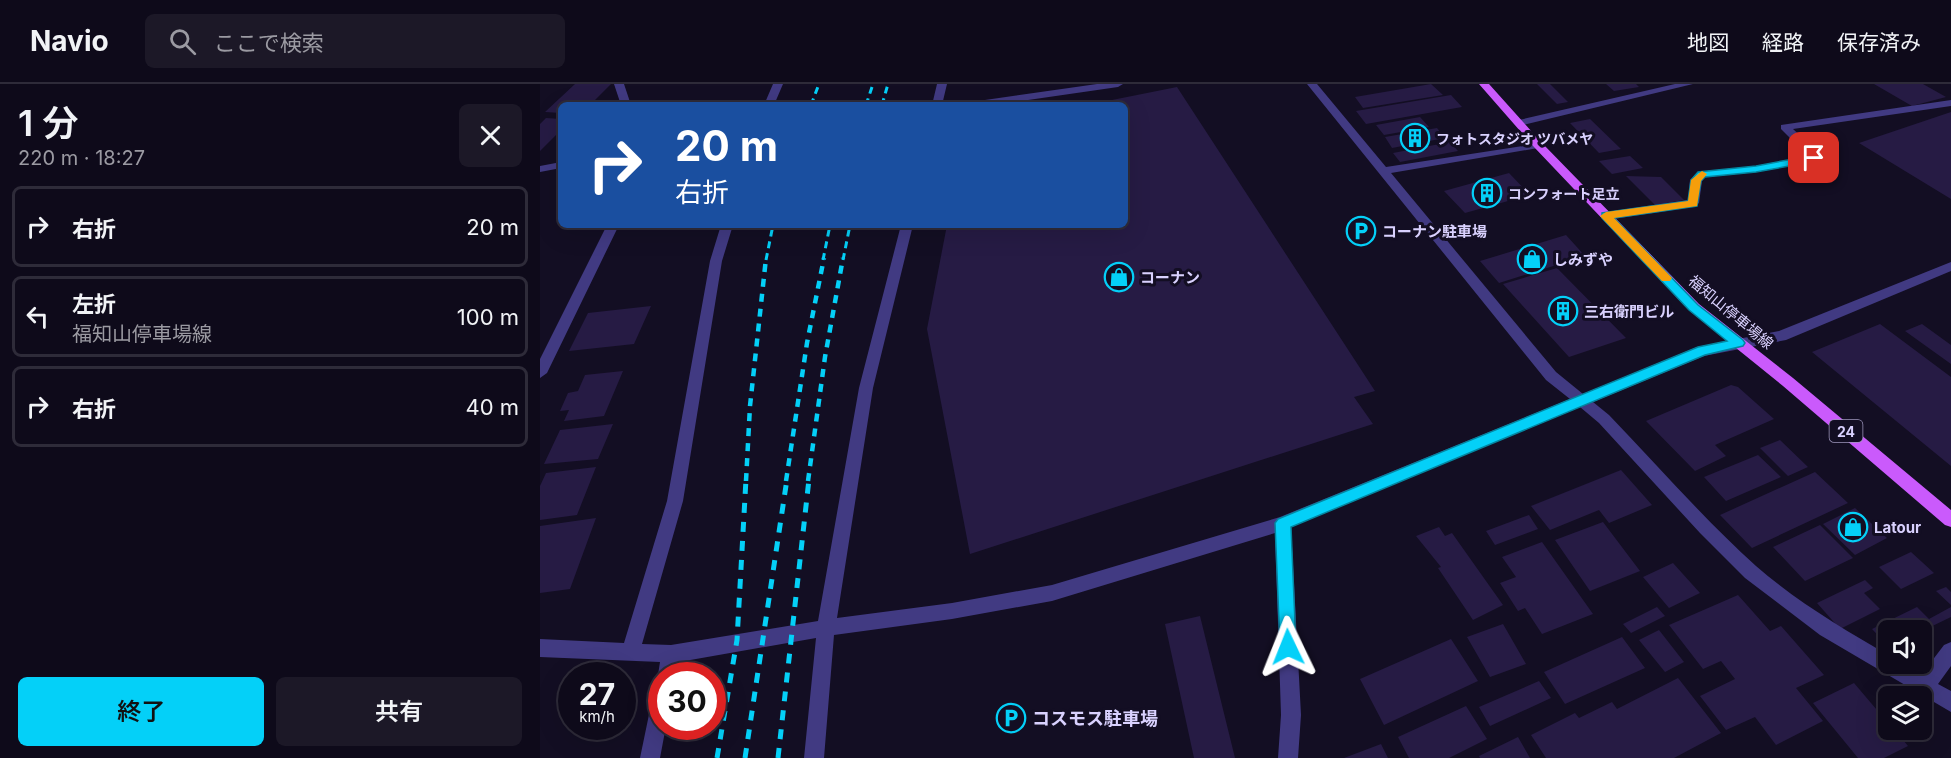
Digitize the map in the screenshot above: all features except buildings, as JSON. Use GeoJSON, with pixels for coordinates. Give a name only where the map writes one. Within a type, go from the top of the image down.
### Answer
{"type":"FeatureCollection","features":[{"type":"Feature","properties":{"kind":"main road","name":"福知山停車場線"},"geometry":{"type":"LineString","coordinates":[[1484,84],[1538,145],[1694,308],[1788,382],[1951,520]]}},
{"type":"Feature","properties":{"kind":"street"},"geometry":{"type":"LineString","coordinates":[[619,84],[625,102]]}},
{"type":"Feature","properties":{"kind":"street"},"geometry":{"type":"LineString","coordinates":[[770,102],[778,84]]}},
{"type":"Feature","properties":{"kind":"street"},"geometry":{"type":"LineString","coordinates":[[938,102],[942,84]]}},
{"type":"Feature","properties":{"kind":"street"},"geometry":{"type":"LineString","coordinates":[[992,102],[1118,84]]}},
{"type":"Feature","properties":{"kind":"street"},"geometry":{"type":"LineString","coordinates":[[1312,84],[1551,376],[1615,430],[1706,528],[1751,572],[1826,629],[1922,686]]}},
{"type":"Feature","properties":{"kind":"street"},"geometry":{"type":"LineString","coordinates":[[1519,123],[1688,84]]}},
{"type":"Feature","properties":{"kind":"street"},"geometry":{"type":"LineString","coordinates":[[1606,216],[1693,203],[1696,180],[1702,174],[1756,169],[1814,158],[1814,154],[1785,127],[1951,103]]}},
{"type":"Feature","properties":{"kind":"street"},"geometry":{"type":"LineString","coordinates":[[1384,171],[1538,145]]}},
{"type":"Feature","properties":{"kind":"street"},"geometry":{"type":"LineString","coordinates":[[540,169],[558,166]]}},
{"type":"Feature","properties":{"kind":"street"},"geometry":{"type":"LineString","coordinates":[[540,373],[612,228]]}},
{"type":"Feature","properties":{"kind":"street"},"geometry":{"type":"LineString","coordinates":[[630,653],[675,501],[716,261],[727,228]]}},
{"type":"Feature","properties":{"kind":"street"},"geometry":{"type":"LineString","coordinates":[[814,758],[826,628],[866,388],[906,228]]}},
{"type":"Feature","properties":{"kind":"street"},"geometry":{"type":"LineString","coordinates":[[540,648],[671,654],[826,628],[952,611],[1052,593],[1283,523],[1702,351],[1781,336],[1951,266]]}},
{"type":"Feature","properties":{"kind":"street"},"geometry":{"type":"LineString","coordinates":[[1283,523],[1291,715],[1288,758]]}},
{"type":"Feature","properties":{"kind":"street"},"geometry":{"type":"LineString","coordinates":[[1925,686],[1951,651]]}},
{"type":"Feature","properties":{"kind":"street"},"geometry":{"type":"LineString","coordinates":[[669,662],[671,654]]}},
{"type":"Feature","properties":{"kind":"street"},"geometry":{"type":"LineString","coordinates":[[1932,691],[1951,702]]}},
{"type":"Feature","properties":{"kind":"street"},"geometry":{"type":"LineString","coordinates":[[650,758],[654,740]]}},
{"type":"Feature","properties":{"kind":"railway"},"geometry":{"type":"LineString","coordinates":[[812,102],[819,84]]}},
{"type":"Feature","properties":{"kind":"railway"},"geometry":{"type":"LineString","coordinates":[[867,102],[873,84]]}},
{"type":"Feature","properties":{"kind":"railway"},"geometry":{"type":"LineString","coordinates":[[883,102],[888,84]]}},
{"type":"Feature","properties":{"kind":"railway"},"geometry":{"type":"LineString","coordinates":[[766,260],[772,228]]}},
{"type":"Feature","properties":{"kind":"railway"},"geometry":{"type":"LineString","coordinates":[[823,260],[829,228]]}},
{"type":"Feature","properties":{"kind":"railway"},"geometry":{"type":"LineString","coordinates":[[843,260],[849,228]]}},
{"type":"Feature","properties":{"kind":"railway"},"geometry":{"type":"LineString","coordinates":[[746,481],[750,406],[766,258]]}},
{"type":"Feature","properties":{"kind":"railway"},"geometry":{"type":"LineString","coordinates":[[786,481],[807,343],[824,258]]}},
{"type":"Feature","properties":{"kind":"railway"},"geometry":{"type":"LineString","coordinates":[[808,481],[825,357],[843,258]]}},
{"type":"Feature","properties":{"kind":"railway"},"geometry":{"type":"LineString","coordinates":[[717,758],[737,640],[746,479]]}},
{"type":"Feature","properties":{"kind":"railway"},"geometry":{"type":"LineString","coordinates":[[745,758],[787,479]]}},
{"type":"Feature","properties":{"kind":"railway"},"geometry":{"type":"LineString","coordinates":[[778,758],[809,479]]}},
{"type":"Feature","properties":{"kind":"slow traffic"},"geometry":{"type":"LineString","coordinates":[[1666,278],[1606,216],[1693,203],[1696,180],[1702,174]]}},
{"type":"Feature","properties":{"kind":"place","name":"フォトスタジオ ツバメヤ"},"geometry":{"type":"Point","coordinates":[1415,138]}},
{"type":"Feature","properties":{"kind":"place","name":"コンフォート足立"},"geometry":{"type":"Point","coordinates":[1487,193]}},
{"type":"Feature","properties":{"kind":"place","name":"コーナン駐車場"},"geometry":{"type":"Point","coordinates":[1361,231]}},
{"type":"Feature","properties":{"kind":"place","name":"しみずや"},"geometry":{"type":"Point","coordinates":[1532,259]}},
{"type":"Feature","properties":{"kind":"place","name":"コーナン"},"geometry":{"type":"Point","coordinates":[1119,277]}},
{"type":"Feature","properties":{"kind":"place","name":"三右衛門ビル"},"geometry":{"type":"Point","coordinates":[1563,311]}},
{"type":"Feature","properties":{"kind":"place","name":"Latour"},"geometry":{"type":"Point","coordinates":[1853,527]}},
{"type":"Feature","properties":{"kind":"place","name":"コスモス駐車場"},"geometry":{"type":"Point","coordinates":[1011,718]}},
{"type":"Feature","properties":{"kind":"route"},"geometry":{"type":"LineString","coordinates":[[1288,647],[1283,523],[1702,351],[1738,343],[1694,308],[1606,216],[1693,203],[1696,180],[1702,174],[1756,169],[1814,158]]}}]}
